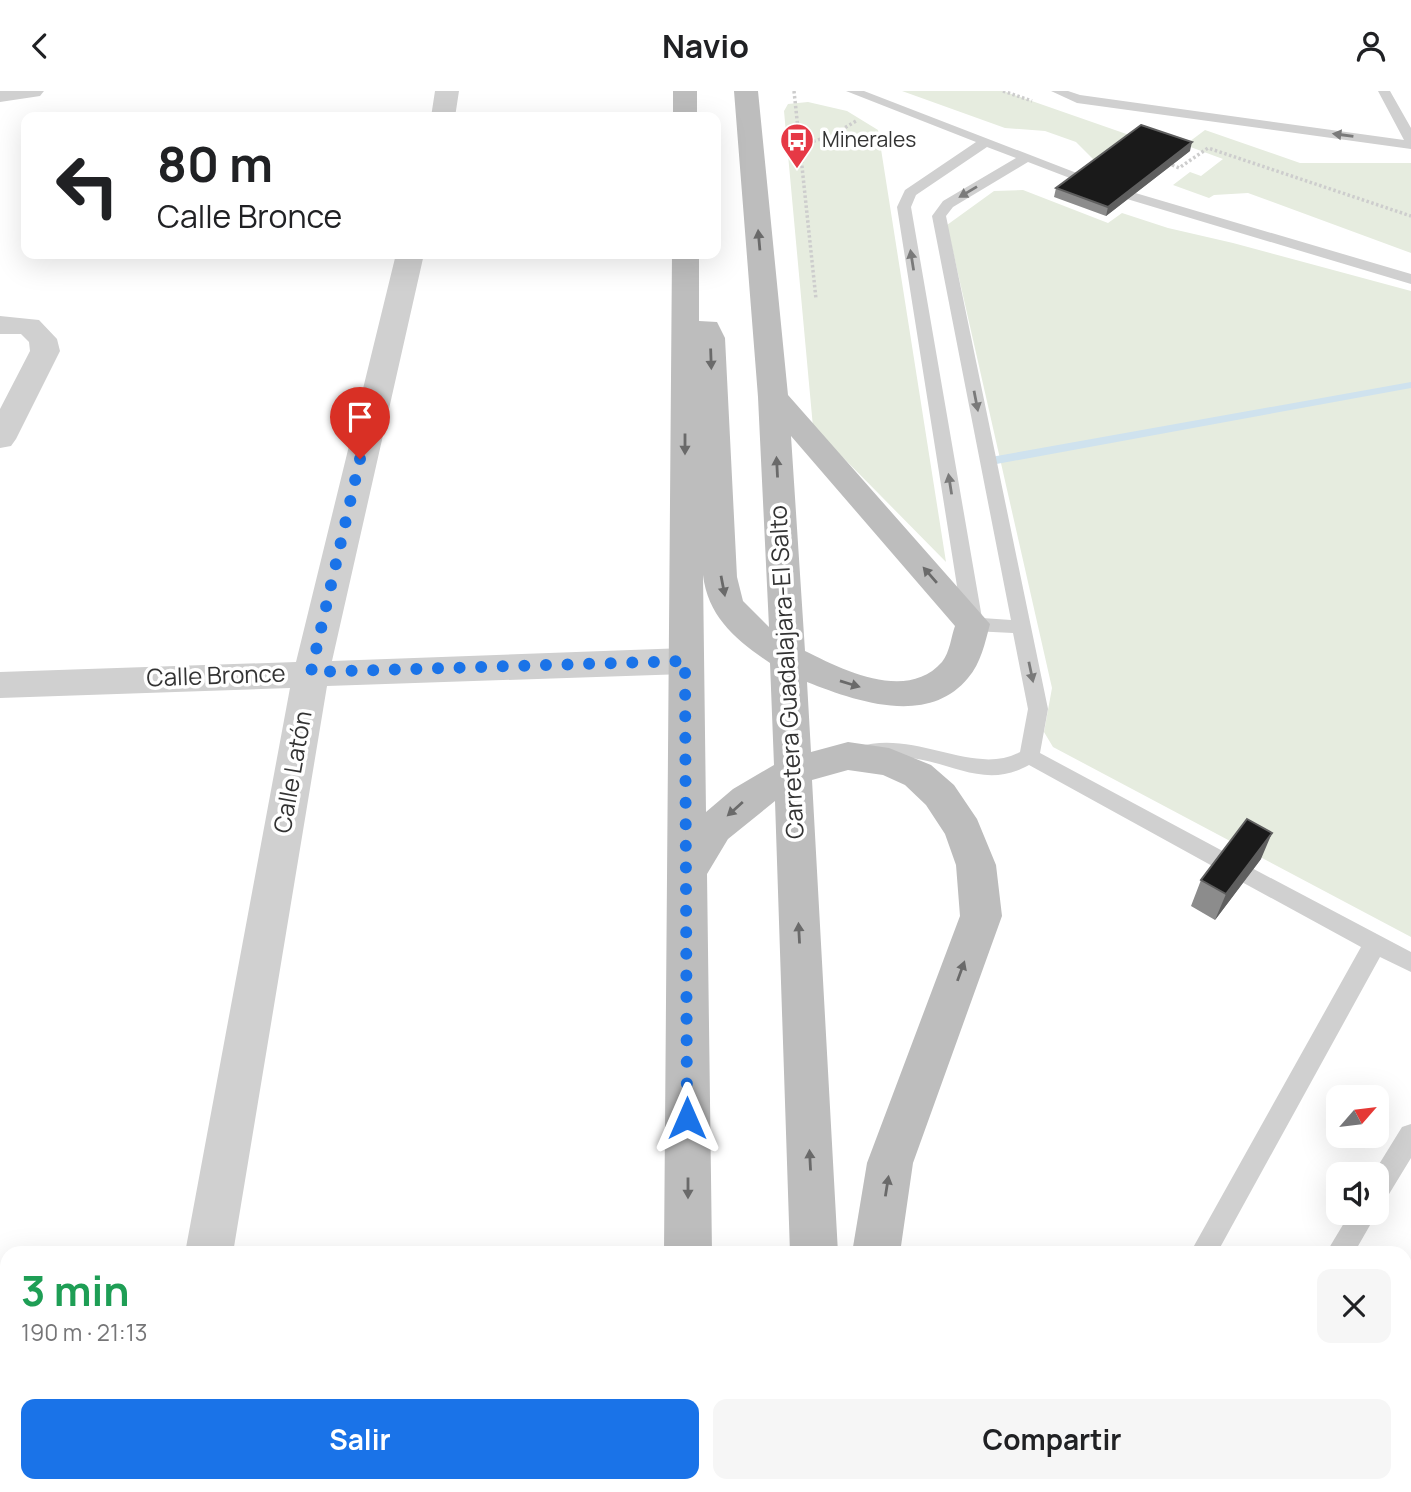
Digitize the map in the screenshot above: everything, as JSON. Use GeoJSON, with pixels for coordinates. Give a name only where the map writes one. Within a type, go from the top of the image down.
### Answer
{"type":"FeatureCollection","features":[{"type":"Feature","properties":{"kind":"main road"},"geometry":{"type":"LineString","coordinates":[[685,91],[685,112]]}},
{"type":"Feature","properties":{"kind":"main road","name":"Carretera Guadalajara-El Salto"},"geometry":{"type":"LineString","coordinates":[[746,91],[773,397],[788,657],[814,1246]]}},
{"type":"Feature","properties":{"kind":"main road"},"geometry":{"type":"LineString","coordinates":[[685,262],[711,338],[718,559],[723,593],[740,621],[813,672],[856,686],[915,693],[943,680],[962,662],[973,624],[773,397]]}},
{"type":"Feature","properties":{"kind":"main road"},"geometry":{"type":"LineString","coordinates":[[685,262],[688,1246]]}},
{"type":"Feature","properties":{"kind":"main road"},"geometry":{"type":"LineString","coordinates":[[686,875],[715,828],[747,799],[792,772],[848,756],[889,762],[918,775],[940,795],[962,830],[976,865],[981,916],[890,1163],[877,1246]]}},
{"type":"Feature","properties":{"kind":"street"},"geometry":{"type":"LineString","coordinates":[[0,95],[32,91]]}},
{"type":"Feature","properties":{"kind":"street"},"geometry":{"type":"LineString","coordinates":[[444,112],[447,91]]}},
{"type":"Feature","properties":{"kind":"street","name":"Calle Latón"},"geometry":{"type":"LineString","coordinates":[[210,1246],[311,672],[409,259]]}},
{"type":"Feature","properties":{"kind":"street"},"geometry":{"type":"LineString","coordinates":[[0,325],[29,325],[43,339],[45,351],[0,439]]}},
{"type":"Feature","properties":{"kind":"street","name":"Calle Bronce"},"geometry":{"type":"LineString","coordinates":[[0,685],[311,672],[685,661]]}},
{"type":"Feature","properties":{"kind":"lane"},"geometry":{"type":"LineString","coordinates":[[852,91],[1080,177]]}},
{"type":"Feature","properties":{"kind":"lane"},"geometry":{"type":"LineString","coordinates":[[1057,91],[1077,99],[1411,142]]}},
{"type":"Feature","properties":{"kind":"lane"},"geometry":{"type":"LineString","coordinates":[[1384,91],[1411,142]]}},
{"type":"Feature","properties":{"kind":"lane"},"geometry":{"type":"LineString","coordinates":[[985,142],[910,193],[921,212],[1022,627],[1038,709],[1029,756]]}},
{"type":"Feature","properties":{"kind":"lane"},"geometry":{"type":"LineString","coordinates":[[921,212],[948,204],[1027,157]]}},
{"type":"Feature","properties":{"kind":"lane"},"geometry":{"type":"LineString","coordinates":[[1132,196],[1411,279]]}},
{"type":"Feature","properties":{"kind":"lane"},"geometry":{"type":"LineString","coordinates":[[921,212],[973,624],[1022,627]]}},
{"type":"Feature","properties":{"kind":"lane"},"geometry":{"type":"LineString","coordinates":[[848,756],[873,750],[902,749],[984,768],[1007,768],[1029,756]]}},
{"type":"Feature","properties":{"kind":"lane"},"geometry":{"type":"LineString","coordinates":[[1029,756],[1224,862]]}},
{"type":"Feature","properties":{"kind":"lane"},"geometry":{"type":"LineString","coordinates":[[1248,875],[1411,963]]}},
{"type":"Feature","properties":{"kind":"lane"},"geometry":{"type":"LineString","coordinates":[[1207,1246],[1375,944]]}},
{"type":"Feature","properties":{"kind":"lane"},"geometry":{"type":"LineString","coordinates":[[1389,1171],[1411,1135]]}},
{"type":"Feature","properties":{"kind":"lane"},"geometry":{"type":"LineString","coordinates":[[1343,1246],[1356,1225]]}},
{"type":"Feature","properties":{"kind":"path"},"geometry":{"type":"LineString","coordinates":[[793,91],[816,299]]}},
{"type":"Feature","properties":{"kind":"path"},"geometry":{"type":"LineString","coordinates":[[1172,165],[1180,168],[1208,148],[1411,216]]}},
{"type":"Feature","properties":{"kind":"shaded area"},"geometry":{"type":"Polygon","coordinates":[[[902,91],[1003,91],[1135,137],[1098,164],[1076,142],[1045,131],[1005,128],[902,91]]]}},
{"type":"Feature","properties":{"kind":"shaded area"},"geometry":{"type":"Polygon","coordinates":[[[808,102],[847,111],[878,130],[946,562],[813,427],[784,111],[788,104],[808,102]]]}},
{"type":"Feature","properties":{"kind":"shaded area"},"geometry":{"type":"Polygon","coordinates":[[[1205,130],[1300,163],[1411,163],[1411,253],[1248,193],[1214,195],[1209,198],[1173,185],[1190,172],[1201,176],[1223,159],[1185,145],[1205,130]]]}},
{"type":"Feature","properties":{"kind":"shaded area"},"geometry":{"type":"Polygon","coordinates":[[[1023,190],[1108,223],[1122,213],[1168,228],[1411,291],[1411,937],[1053,747],[1044,732],[1052,688],[947,225],[994,191],[1023,190]]]}},
{"type":"Feature","properties":{"kind":"building"},"geometry":{"type":"Polygon","coordinates":[[[1141,125],[1192,142],[1108,207],[1056,188],[1141,125]]]}},
{"type":"Feature","properties":{"kind":"building"},"geometry":{"type":"Polygon","coordinates":[[[1247,819],[1272,833],[1226,894],[1201,880],[1247,819]]]}},
{"type":"Feature","properties":{"kind":"waterway"},"geometry":{"type":"LineString","coordinates":[[991,461],[1411,385]]}},
{"type":"Feature","properties":{"kind":"place","name":"Minerales"},"geometry":{"type":"Point","coordinates":[797,170]}},
{"type":"Feature","properties":{"kind":"route"},"geometry":{"type":"LineString","coordinates":[[360,459],[311,672],[685,661],[687,1118]]}}]}
